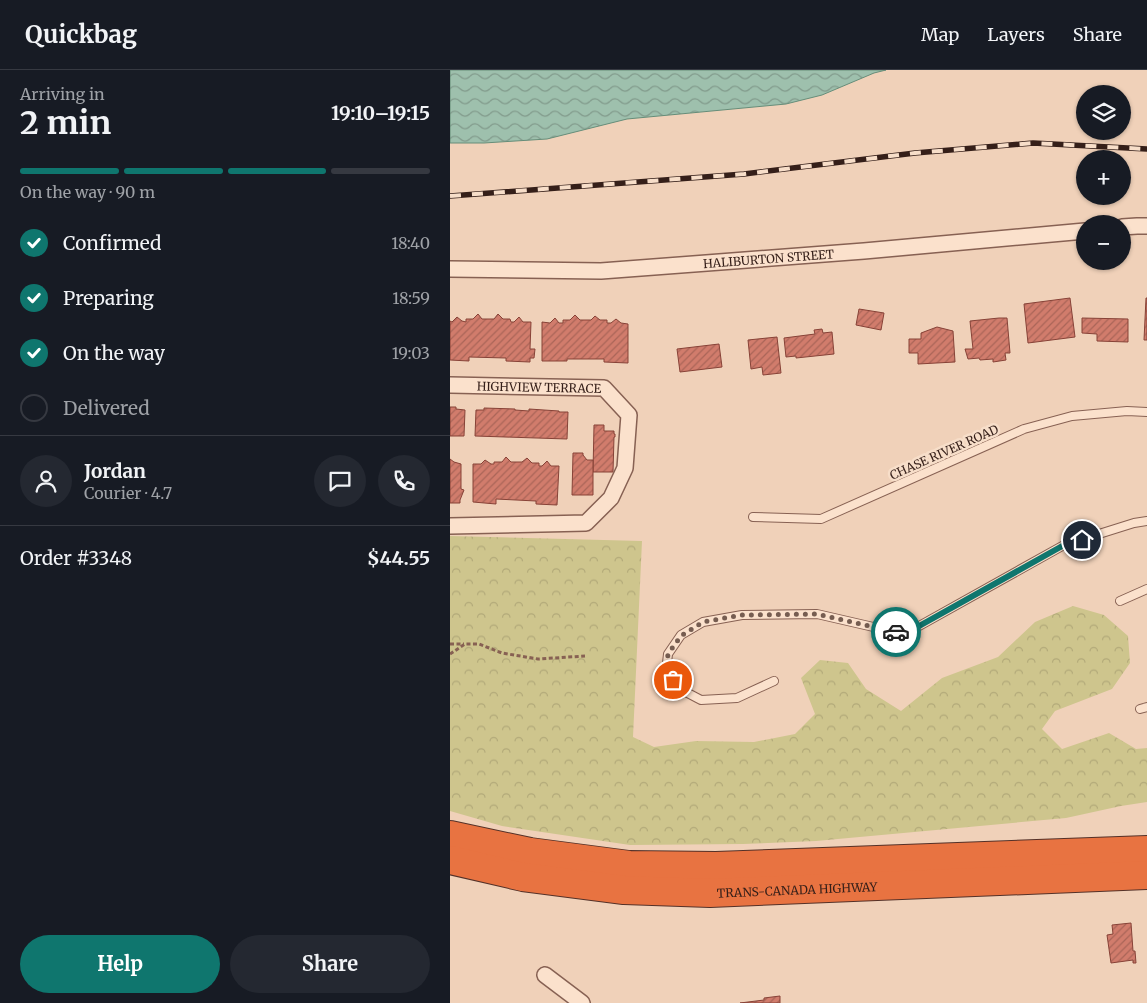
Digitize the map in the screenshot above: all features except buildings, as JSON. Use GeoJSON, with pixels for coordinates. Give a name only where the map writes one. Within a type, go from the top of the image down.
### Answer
{"type":"FeatureCollection","features":[{"type":"Feature","properties":{"kind":"highway"},"geometry":{"type":"LineString","coordinates":[[450,835],[530,852],[629,865],[716,866],[1147,850]]}},
{"type":"Feature","properties":{"kind":"highway","name":"TRANS-CANADA HIGHWAY"},"geometry":{"type":"LineString","coordinates":[[450,860],[523,877],[624,890],[710,893],[1147,875]]}},
{"type":"Feature","properties":{"kind":"street"},"geometry":{"type":"LineString","coordinates":[[1131,226],[1147,226]]}},
{"type":"Feature","properties":{"kind":"street","name":"HALIBURTON STREET"},"geometry":{"type":"LineString","coordinates":[[450,269],[601,271],[864,251],[1076,231]]}},
{"type":"Feature","properties":{"kind":"street","name":"HIGHVIEW TERRACE"},"geometry":{"type":"LineString","coordinates":[[450,385],[604,388],[629,414],[625,468],[611,498],[586,523],[450,526]]}},
{"type":"Feature","properties":{"kind":"street"},"geometry":{"type":"LineString","coordinates":[[545,975],[582,1003]]}},
{"type":"Feature","properties":{"kind":"lane","name":"CHASE RIVER ROAD"},"geometry":{"type":"LineString","coordinates":[[753,517],[821,519],[1024,429],[1072,416],[1127,411],[1147,412]]}},
{"type":"Feature","properties":{"kind":"lane"},"geometry":{"type":"LineString","coordinates":[[774,681],[737,698],[701,700],[680,688],[666,672],[668,654],[681,636],[703,622],[742,615],[817,614],[895,632],[912,630],[1064,545],[1134,523],[1147,521]]}},
{"type":"Feature","properties":{"kind":"lane"},"geometry":{"type":"LineString","coordinates":[[1120,602],[1147,589]]}},
{"type":"Feature","properties":{"kind":"path"},"geometry":{"type":"LineString","coordinates":[[450,644],[479,644],[502,653],[538,659],[585,656]]}},
{"type":"Feature","properties":{"kind":"path"},"geometry":{"type":"LineString","coordinates":[[450,654],[465,644]]}},
{"type":"Feature","properties":{"kind":"green space"},"geometry":{"type":"Polygon","coordinates":[[[450,536],[642,541],[633,737],[654,747],[696,741],[754,742],[795,734],[815,714],[801,678],[820,660],[848,663],[866,689],[901,711],[942,678],[998,657],[1035,622],[1073,606],[1104,615],[1128,636],[1130,663],[1112,689],[1055,711],[1042,729],[1062,749],[1109,733],[1136,749],[1147,748],[1147,802],[1066,818],[816,841],[743,844],[630,845],[502,826],[450,811],[450,536]]]}},
{"type":"Feature","properties":{"kind":"water"},"geometry":{"type":"Polygon","coordinates":[[[450,70],[886,70],[874,73],[822,95],[786,104],[627,119],[547,139],[450,143],[450,70]]]}},
{"type":"Feature","properties":{"kind":"railway"},"geometry":{"type":"LineString","coordinates":[[450,196],[744,174],[915,153],[1033,143],[1147,149]]}},
{"type":"Feature","properties":{"kind":"way so far"},"geometry":{"type":"LineString","coordinates":[[673,680],[666,672],[668,654],[681,636],[703,622],[742,615],[817,614],[896,632]]}},
{"type":"Feature","properties":{"kind":"route"},"geometry":{"type":"LineString","coordinates":[[896,632],[912,630],[1064,545],[1082,540]]}}]}
